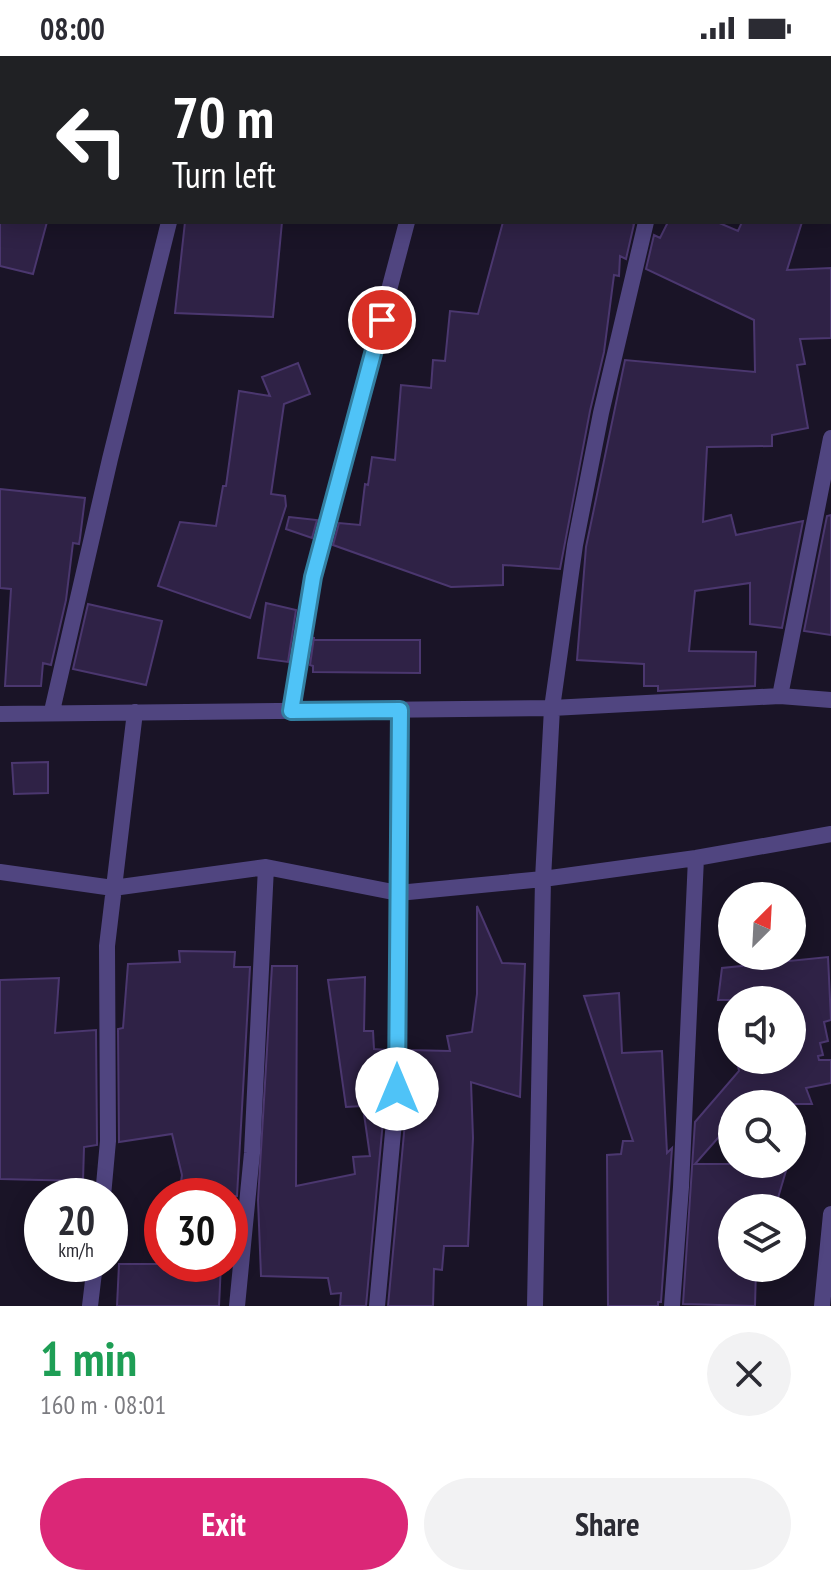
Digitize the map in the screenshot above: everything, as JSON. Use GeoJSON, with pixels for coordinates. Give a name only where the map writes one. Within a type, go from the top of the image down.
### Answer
{"type":"FeatureCollection","features":[{"type":"Feature","properties":{"kind":"street"},"geometry":{"type":"LineString","coordinates":[[52,711],[169,224]]}},
{"type":"Feature","properties":{"kind":"street"},"geometry":{"type":"LineString","coordinates":[[291,711],[313,577],[406,224]]}},
{"type":"Feature","properties":{"kind":"street"},"geometry":{"type":"LineString","coordinates":[[535,1306],[543,879],[552,708],[578,530],[601,413],[646,224]]}},
{"type":"Feature","properties":{"kind":"street"},"geometry":{"type":"LineString","coordinates":[[780,696],[831,438]]}},
{"type":"Feature","properties":{"kind":"street"},"geometry":{"type":"LineString","coordinates":[[0,714],[52,711],[552,708],[780,696],[831,700]]}},
{"type":"Feature","properties":{"kind":"street"},"geometry":{"type":"LineString","coordinates":[[377,1306],[397,1089],[400,710]]}},
{"type":"Feature","properties":{"kind":"street"},"geometry":{"type":"LineString","coordinates":[[105,1178],[108,1141],[107,975],[113,888],[135,712]]}},
{"type":"Feature","properties":{"kind":"street"},"geometry":{"type":"LineString","coordinates":[[0,872],[113,888],[266,867],[398,893],[543,879],[696,858],[831,834]]}},
{"type":"Feature","properties":{"kind":"street"},"geometry":{"type":"LineString","coordinates":[[672,1306],[681,1187],[696,858]]}},
{"type":"Feature","properties":{"kind":"street"},"geometry":{"type":"LineString","coordinates":[[237,1306],[252,1153],[266,867]]}},
{"type":"Feature","properties":{"kind":"street"},"geometry":{"type":"LineString","coordinates":[[822,1306],[831,1214]]}},
{"type":"Feature","properties":{"kind":"street"},"geometry":{"type":"LineString","coordinates":[[90,1306],[93,1282]]}},
{"type":"Feature","properties":{"kind":"building"},"geometry":{"type":"Polygon","coordinates":[[[0,224],[46,224],[33,274],[0,266],[0,224]]]}},
{"type":"Feature","properties":{"kind":"building"},"geometry":{"type":"Polygon","coordinates":[[[185,224],[282,224],[273,317],[175,313],[185,224]]]}},
{"type":"Feature","properties":{"kind":"building"},"geometry":{"type":"Polygon","coordinates":[[[502,224],[634,224],[626,259],[620,256],[619,276],[614,275],[604,352],[560,569],[503,565],[503,585],[451,587],[333,545],[339,523],[360,525],[372,457],[395,460],[401,385],[431,388],[433,360],[445,361],[450,311],[478,314],[502,224]]]}},
{"type":"Feature","properties":{"kind":"building"},"geometry":{"type":"Polygon","coordinates":[[[667,224],[722,224],[738,231],[741,224],[801,224],[787,270],[831,268],[831,338],[800,339],[805,364],[797,365],[808,428],[772,435],[772,446],[707,447],[703,522],[731,515],[736,535],[803,521],[782,628],[750,624],[750,583],[695,591],[689,651],[756,652],[755,686],[658,691],[658,686],[644,686],[644,664],[577,660],[586,547],[625,360],[755,372],[754,320],[646,269],[654,235],[660,238],[667,224]]]}},
{"type":"Feature","properties":{"kind":"building"},"geometry":{"type":"Polygon","coordinates":[[[298,363],[310,394],[284,404],[271,494],[285,496],[286,506],[250,618],[158,586],[180,522],[216,526],[223,486],[226,486],[239,391],[270,396],[262,377],[298,363]]]}},
{"type":"Feature","properties":{"kind":"building"},"geometry":{"type":"Polygon","coordinates":[[[0,489],[85,498],[79,544],[73,543],[66,600],[51,665],[43,663],[41,686],[5,686],[11,589],[0,588],[0,489]]]}},
{"type":"Feature","properties":{"kind":"building"},"geometry":{"type":"Polygon","coordinates":[[[831,515],[831,635],[804,631],[827,516],[831,515]]]}},
{"type":"Feature","properties":{"kind":"building"},"geometry":{"type":"Polygon","coordinates":[[[289,517],[317,520],[312,538],[286,529],[289,517]]]}},
{"type":"Feature","properties":{"kind":"building"},"geometry":{"type":"Polygon","coordinates":[[[266,603],[296,610],[288,662],[258,658],[266,603]]]}},
{"type":"Feature","properties":{"kind":"building"},"geometry":{"type":"Polygon","coordinates":[[[88,604],[162,621],[146,685],[73,669],[88,604]]]}},
{"type":"Feature","properties":{"kind":"building"},"geometry":{"type":"Polygon","coordinates":[[[314,637],[314,640],[420,640],[420,673],[313,672],[310,665],[314,637]]]}},
{"type":"Feature","properties":{"kind":"building"},"geometry":{"type":"Polygon","coordinates":[[[48,762],[48,793],[14,794],[12,763],[48,762]]]}},
{"type":"Feature","properties":{"kind":"building"},"geometry":{"type":"Polygon","coordinates":[[[477,906],[502,963],[525,964],[520,1097],[471,1082],[473,1138],[468,1246],[444,1246],[442,1270],[434,1269],[433,1306],[388,1306],[408,1090],[408,1050],[450,1051],[447,1036],[472,1032],[477,994],[477,906]]]}},
{"type":"Feature","properties":{"kind":"building"},"geometry":{"type":"Polygon","coordinates":[[[179,951],[235,952],[234,967],[250,967],[238,1178],[182,1178],[172,1134],[119,1142],[118,1029],[123,1028],[128,964],[180,962],[179,951]]]}},
{"type":"Feature","properties":{"kind":"building"},"geometry":{"type":"Polygon","coordinates":[[[828,957],[831,1020],[824,1022],[828,1041],[820,1043],[823,1055],[818,1056],[819,1060],[831,1060],[831,1083],[806,1088],[812,1104],[806,1104],[806,1090],[723,1090],[736,1074],[806,1074],[806,986],[720,986],[722,970],[806,970],[806,959],[828,957]]]}},
{"type":"Feature","properties":{"kind":"building"},"geometry":{"type":"Polygon","coordinates":[[[272,966],[297,966],[296,1186],[355,1174],[353,1157],[370,1156],[362,1100],[362,1106],[346,1107],[328,980],[365,977],[364,1031],[373,1031],[374,1049],[386,1050],[386,1088],[366,1306],[340,1306],[341,1293],[331,1294],[328,1278],[261,1276],[258,1200],[272,966]]]}},
{"type":"Feature","properties":{"kind":"building"},"geometry":{"type":"Polygon","coordinates":[[[59,978],[55,1033],[96,1030],[97,1145],[84,1147],[83,1178],[0,1179],[0,980],[59,978]]]}},
{"type":"Feature","properties":{"kind":"building"},"geometry":{"type":"Polygon","coordinates":[[[619,993],[622,1053],[662,1051],[667,1153],[672,1148],[661,1302],[658,1306],[608,1306],[607,1155],[621,1154],[623,1141],[633,1141],[584,996],[619,993]]]}},
{"type":"Feature","properties":{"kind":"building"},"geometry":{"type":"Polygon","coordinates":[[[718,1095],[718,1138],[695,1164],[718,1164],[718,1178],[784,1178],[779,1194],[718,1194],[718,1282],[756,1282],[755,1306],[683,1304],[695,1122],[718,1095]]]}},
{"type":"Feature","properties":{"kind":"building"},"geometry":{"type":"Polygon","coordinates":[[[128,1264],[144,1264],[144,1282],[220,1282],[219,1306],[117,1306],[118,1282],[128,1282],[128,1264]]]}},
{"type":"Feature","properties":{"kind":"route"},"geometry":{"type":"LineString","coordinates":[[382,320],[313,577],[291,711],[400,710],[397,1089]]}}]}
